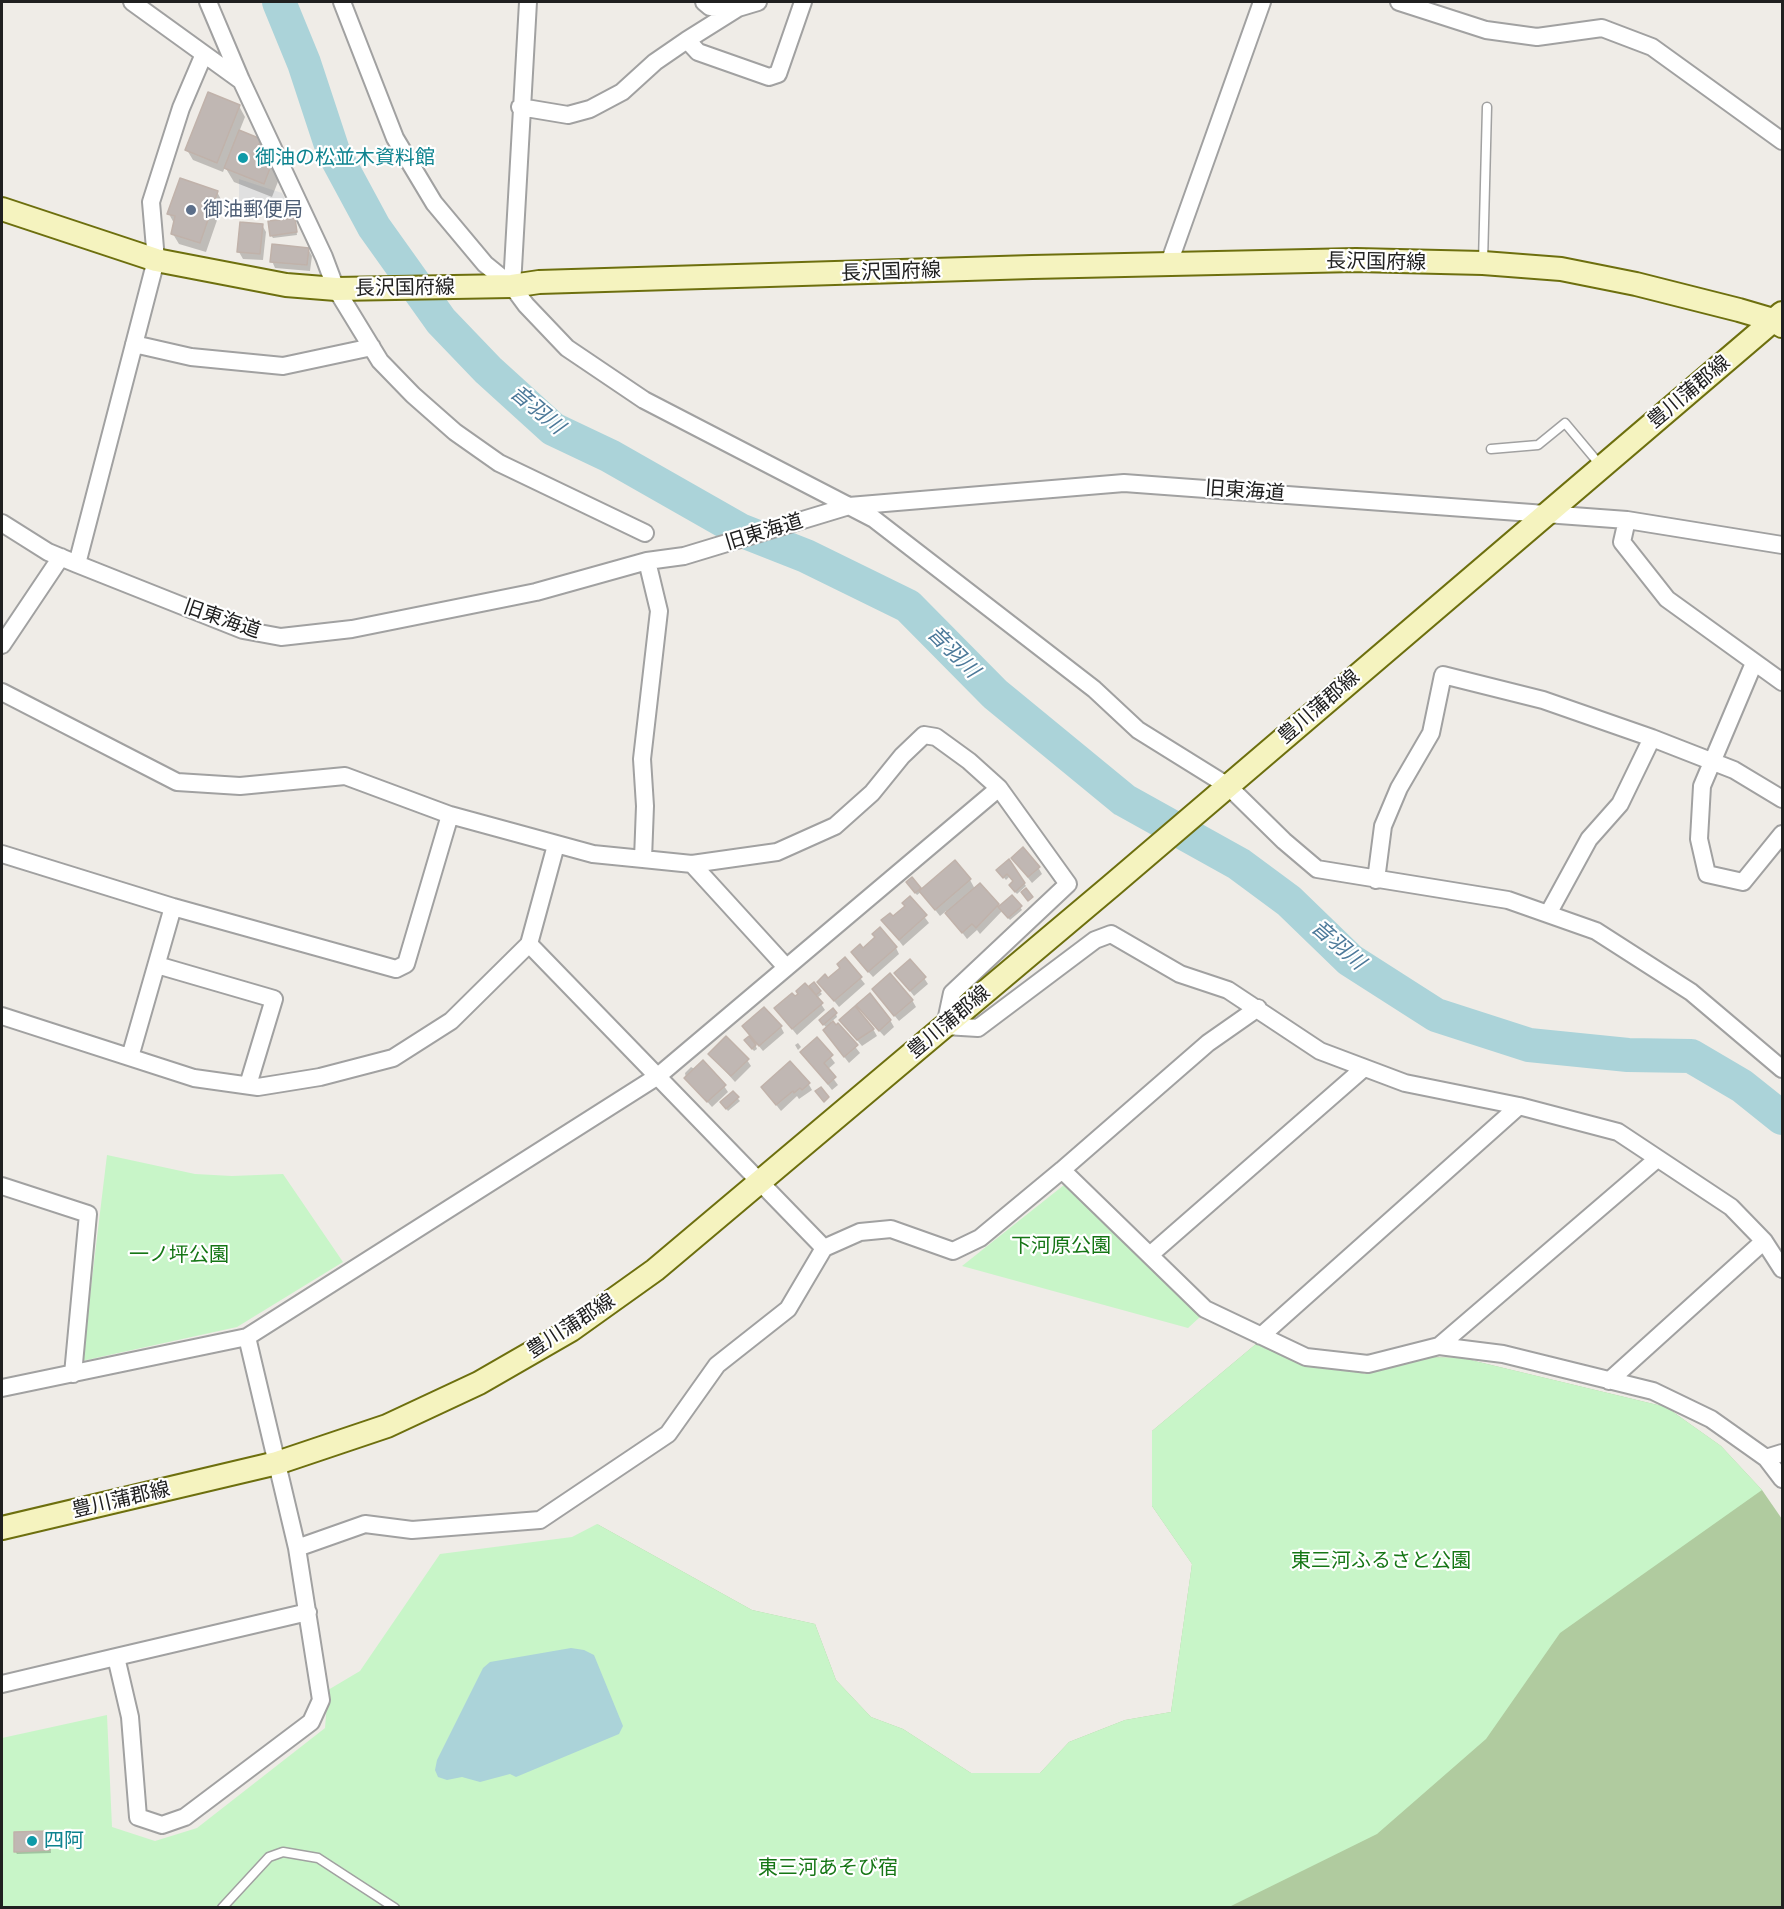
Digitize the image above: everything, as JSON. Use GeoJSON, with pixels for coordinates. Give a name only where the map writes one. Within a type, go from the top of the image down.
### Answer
{"type":"FeatureCollection","features":[{"type":"Feature","properties":{"kind":"main road","name":"長沢国府線"},"geometry":{"type":"LineString","coordinates":[[2,209],[156,260],[286,285],[341,289],[502,286],[538,282],[729,276],[1356,260],[1483,263],[1561,269],[1636,284],[1779,320]]}},
{"type":"Feature","properties":{"kind":"main road","name":"豊川蒲郡線"},"geometry":{"type":"LineString","coordinates":[[2,1528],[276,1463],[387,1426],[479,1383],[571,1330],[655,1270],[1224,790],[1546,512],[1779,320]]}},
{"type":"Feature","properties":{"kind":"street"},"geometry":{"type":"LineString","coordinates":[[132,2],[241,80]]}},
{"type":"Feature","properties":{"kind":"street"},"geometry":{"type":"LineString","coordinates":[[208,2],[241,80],[324,257],[380,361],[413,395],[455,432],[499,463],[645,533]]}},
{"type":"Feature","properties":{"kind":"street"},"geometry":{"type":"LineString","coordinates":[[342,2],[395,138],[434,204],[502,286],[525,305],[567,348],[644,400],[874,519],[1085,682],[1138,730],[1224,790],[1317,869],[1508,900],[1596,932],[1691,992],[1782,1070]]}},
{"type":"Feature","properties":{"kind":"street"},"geometry":{"type":"LineString","coordinates":[[502,286],[528,2]]}},
{"type":"Feature","properties":{"kind":"street"},"geometry":{"type":"LineString","coordinates":[[704,2],[710,7],[738,8]]}},
{"type":"Feature","properties":{"kind":"street"},"geometry":{"type":"LineString","coordinates":[[520,107],[568,115],[591,109],[622,92],[655,62],[687,40],[738,8],[758,2]]}},
{"type":"Feature","properties":{"kind":"street"},"geometry":{"type":"LineString","coordinates":[[687,40],[698,52],[769,77],[778,74],[803,2]]}},
{"type":"Feature","properties":{"kind":"street"},"geometry":{"type":"LineString","coordinates":[[1168,266],[1262,2]]}},
{"type":"Feature","properties":{"kind":"street"},"geometry":{"type":"LineString","coordinates":[[1399,2],[1486,30],[1537,38],[1602,28],[1652,47],[1782,141]]}},
{"type":"Feature","properties":{"kind":"street"},"geometry":{"type":"LineString","coordinates":[[77,564],[156,260],[151,202],[181,108],[204,54]]}},
{"type":"Feature","properties":{"kind":"street"},"geometry":{"type":"LineString","coordinates":[[134,344],[191,357],[283,366],[372,347]]}},
{"type":"Feature","properties":{"kind":"street","name":"旧東海道"},"geometry":{"type":"LineString","coordinates":[[2,523],[77,564],[243,630],[281,637],[352,629],[536,592],[647,561],[684,556],[849,506],[1124,483],[1546,512],[1627,520],[1782,545]]}},
{"type":"Feature","properties":{"kind":"street"},"geometry":{"type":"LineString","coordinates":[[1627,520],[1622,542],[1667,599],[1782,682]]}},
{"type":"Feature","properties":{"kind":"street"},"geometry":{"type":"LineString","coordinates":[[2,645],[61,557]]}},
{"type":"Feature","properties":{"kind":"street"},"geometry":{"type":"LineString","coordinates":[[643,858],[645,806],[642,759],[659,611],[647,561]]}},
{"type":"Feature","properties":{"kind":"street"},"geometry":{"type":"LineString","coordinates":[[1754,663],[1702,786],[1699,839],[1707,874],[1743,882],[1782,834]]}},
{"type":"Feature","properties":{"kind":"street"},"geometry":{"type":"LineString","coordinates":[[1377,880],[1383,826],[1399,788],[1431,733],[1443,675],[1543,700],[1652,738],[1734,770],[1782,799]]}},
{"type":"Feature","properties":{"kind":"street"},"geometry":{"type":"LineString","coordinates":[[2,692],[177,782],[240,786],[345,776],[450,815],[556,845],[592,854],[692,864],[777,852],[835,826],[872,793],[902,756],[924,735],[936,737],[969,760],[999,788],[1068,884],[952,993],[945,1026],[978,1028],[1095,940],[1111,934],[1180,974],[1228,990],[1320,1051],[1405,1083],[1518,1106],[1618,1132],[1731,1207],[1764,1241],[1782,1269]]}},
{"type":"Feature","properties":{"kind":"street"},"geometry":{"type":"LineString","coordinates":[[1548,914],[1589,839],[1620,804],[1652,738]]}},
{"type":"Feature","properties":{"kind":"street"},"geometry":{"type":"LineString","coordinates":[[2,1388],[247,1337],[658,1076],[999,788]]}},
{"type":"Feature","properties":{"kind":"street"},"geometry":{"type":"LineString","coordinates":[[2,854],[173,906],[396,969],[406,964],[450,815]]}},
{"type":"Feature","properties":{"kind":"street"},"geometry":{"type":"LineString","coordinates":[[2,1016],[194,1078],[258,1087],[320,1077],[393,1058],[451,1021],[529,944],[556,845]]}},
{"type":"Feature","properties":{"kind":"street"},"geometry":{"type":"LineString","coordinates":[[692,864],[786,967]]}},
{"type":"Feature","properties":{"kind":"street"},"geometry":{"type":"LineString","coordinates":[[130,1058],[173,906]]}},
{"type":"Feature","properties":{"kind":"street"},"geometry":{"type":"LineString","coordinates":[[529,944],[824,1248]]}},
{"type":"Feature","properties":{"kind":"street"},"geometry":{"type":"LineString","coordinates":[[157,965],[274,999],[248,1085]]}},
{"type":"Feature","properties":{"kind":"street"},"geometry":{"type":"LineString","coordinates":[[297,1548],[364,1524],[412,1530],[540,1520],[668,1434],[717,1365],[788,1309],[824,1248],[860,1232],[891,1229],[953,1251],[980,1238],[1208,1043],[1258,1008]]}},
{"type":"Feature","properties":{"kind":"street"},"geometry":{"type":"LineString","coordinates":[[1150,1254],[1364,1068]]}},
{"type":"Feature","properties":{"kind":"street"},"geometry":{"type":"LineString","coordinates":[[1262,1336],[1518,1106]]}},
{"type":"Feature","properties":{"kind":"street"},"geometry":{"type":"LineString","coordinates":[[1439,1346],[1658,1159]]}},
{"type":"Feature","properties":{"kind":"street"},"geometry":{"type":"LineString","coordinates":[[1062,1170],[1205,1309],[1306,1357],[1368,1364],[1439,1346],[1503,1354],[1653,1390],[1711,1419],[1774,1455],[1782,1479]]}},
{"type":"Feature","properties":{"kind":"street"},"geometry":{"type":"LineString","coordinates":[[2,1186],[88,1214],[73,1374]]}},
{"type":"Feature","properties":{"kind":"street"},"geometry":{"type":"LineString","coordinates":[[1609,1381],[1764,1241]]}},
{"type":"Feature","properties":{"kind":"street"},"geometry":{"type":"LineString","coordinates":[[116,1657],[130,1717],[138,1817],[162,1825],[185,1816],[311,1722],[321,1700],[297,1548],[247,1337]]}},
{"type":"Feature","properties":{"kind":"street"},"geometry":{"type":"LineString","coordinates":[[2,1684],[308,1612]]}},
{"type":"Feature","properties":{"kind":"lane"},"geometry":{"type":"LineString","coordinates":[[1483,263],[1487,107]]}},
{"type":"Feature","properties":{"kind":"lane"},"geometry":{"type":"LineString","coordinates":[[1491,449],[1538,445],[1564,423],[1601,466]]}},
{"type":"Feature","properties":{"kind":"lane"},"geometry":{"type":"LineString","coordinates":[[222,1908],[269,1857],[283,1852],[318,1858],[394,1908]]}},
{"type":"Feature","properties":{"kind":"green space","name":"一ノ坪公園"},"geometry":{"type":"Polygon","coordinates":[[[107,1155],[195,1174],[232,1176],[283,1174],[343,1262],[237,1327],[82,1361],[107,1155]]]}},
{"type":"Feature","properties":{"kind":"green space","name":"下河原公園"},"geometry":{"type":"Polygon","coordinates":[[[1064,1185],[1200,1317],[1188,1328],[962,1266],[1064,1185]]]}},
{"type":"Feature","properties":{"kind":"green space"},"geometry":{"type":"Polygon","coordinates":[[[1256,1344],[1290,1360],[1365,1374],[1419,1357],[1462,1358],[1666,1407],[1721,1446],[1762,1490],[1782,1519],[1782,1907],[911,1907],[597,1524],[752,1610],[815,1624],[836,1680],[871,1717],[903,1729],[971,1773],[1040,1773],[1069,1742],[1125,1720],[1171,1712],[1192,1564],[1152,1506],[1152,1431],[1256,1344]]]}},
{"type":"Feature","properties":{"kind":"green space","name":"東三河ふるさと公園"},"geometry":{"type":"Polygon","coordinates":[[[1256,1344],[1290,1360],[1365,1374],[1419,1357],[1462,1358],[1666,1407],[1721,1446],[1762,1490],[1560,1633],[1486,1739],[1377,1834],[1229,1907],[2,1907],[2,1738],[107,1715],[112,1827],[155,1841],[197,1828],[325,1728],[328,1690],[360,1671],[440,1554],[572,1537],[597,1524],[752,1610],[815,1624],[836,1680],[871,1717],[903,1729],[971,1773],[1040,1773],[1069,1742],[1125,1720],[1171,1712],[1192,1564],[1152,1506],[1152,1431],[1256,1344]]]}},
{"type":"Feature","properties":{"kind":"shaded area"},"geometry":{"type":"Polygon","coordinates":[[[239,179],[282,193],[291,211],[239,214],[239,179]]]}},
{"type":"Feature","properties":{"kind":"water"},"geometry":{"type":"Polygon","coordinates":[[[571,1648],[584,1650],[594,1655],[623,1726],[619,1734],[516,1777],[510,1774],[480,1782],[462,1777],[447,1780],[438,1777],[435,1770],[437,1760],[483,1668],[490,1662],[571,1648]]]}},
{"type":"Feature","properties":{"kind":"building"},"geometry":{"type":"Polygon","coordinates":[[[208,92],[240,105],[217,163],[185,150],[208,92]]]}},
{"type":"Feature","properties":{"kind":"building"},"geometry":{"type":"Polygon","coordinates":[[[239,130],[261,139],[254,156],[272,163],[264,184],[224,168],[239,130]]]}},
{"type":"Feature","properties":{"kind":"building"},"geometry":{"type":"Polygon","coordinates":[[[180,178],[218,191],[200,243],[171,234],[175,216],[167,214],[180,178]]]}},
{"type":"Feature","properties":{"kind":"building"},"geometry":{"type":"Polygon","coordinates":[[[295,218],[297,232],[270,236],[268,221],[295,218]]]}},
{"type":"Feature","properties":{"kind":"building"},"geometry":{"type":"Polygon","coordinates":[[[240,222],[263,224],[260,254],[237,252],[240,222]]]}},
{"type":"Feature","properties":{"kind":"building"},"geometry":{"type":"Polygon","coordinates":[[[272,244],[309,248],[307,265],[270,262],[272,244]]]}},
{"type":"Feature","properties":{"kind":"building"},"geometry":{"type":"Polygon","coordinates":[[[1023,847],[1040,867],[1028,877],[1011,858],[1023,847]]]}},
{"type":"Feature","properties":{"kind":"building"},"geometry":{"type":"Polygon","coordinates":[[[1009,859],[1025,883],[1015,892],[1009,885],[1013,881],[1007,874],[1003,878],[996,870],[1009,859]]]}},
{"type":"Feature","properties":{"kind":"building"},"geometry":{"type":"Polygon","coordinates":[[[955,860],[971,879],[935,910],[919,891],[955,860]]]}},
{"type":"Feature","properties":{"kind":"building"},"geometry":{"type":"Polygon","coordinates":[[[912,877],[921,888],[915,893],[906,882],[912,877]]]}},
{"type":"Feature","properties":{"kind":"building"},"geometry":{"type":"Polygon","coordinates":[[[980,883],[999,904],[976,928],[972,924],[962,933],[945,913],[980,883]]]}},
{"type":"Feature","properties":{"kind":"building"},"geometry":{"type":"Polygon","coordinates":[[[1026,888],[1033,897],[1028,901],[1021,892],[1026,888]]]}},
{"type":"Feature","properties":{"kind":"building"},"geometry":{"type":"Polygon","coordinates":[[[1012,895],[1022,906],[1008,918],[998,907],[1012,895]]]}},
{"type":"Feature","properties":{"kind":"building"},"geometry":{"type":"Polygon","coordinates":[[[910,896],[927,915],[899,940],[881,920],[890,913],[893,916],[905,906],[902,903],[910,896]]]}},
{"type":"Feature","properties":{"kind":"building"},"geometry":{"type":"Polygon","coordinates":[[[880,927],[897,947],[868,972],[851,952],[860,944],[863,948],[875,937],[872,934],[880,927]]]}},
{"type":"Feature","properties":{"kind":"building"},"geometry":{"type":"Polygon","coordinates":[[[845,957],[862,977],[834,1001],[817,982],[825,974],[828,978],[840,968],[837,964],[845,957]]]}},
{"type":"Feature","properties":{"kind":"building"},"geometry":{"type":"Polygon","coordinates":[[[910,959],[926,977],[910,991],[894,973],[910,959]]]}},
{"type":"Feature","properties":{"kind":"building"},"geometry":{"type":"Polygon","coordinates":[[[890,973],[913,1000],[894,1016],[872,989],[890,973]]]}},
{"type":"Feature","properties":{"kind":"building"},"geometry":{"type":"Polygon","coordinates":[[[814,982],[821,991],[816,995],[809,986],[814,982]]]}},
{"type":"Feature","properties":{"kind":"building"},"geometry":{"type":"Polygon","coordinates":[[[805,983],[823,1003],[792,1029],[774,1008],[792,993],[795,996],[798,994],[796,991],[805,983]]]}},
{"type":"Feature","properties":{"kind":"building"},"geometry":{"type":"Polygon","coordinates":[[[870,993],[891,1020],[879,1031],[856,1005],[870,993]]]}},
{"type":"Feature","properties":{"kind":"building"},"geometry":{"type":"Polygon","coordinates":[[[855,1006],[874,1029],[857,1040],[839,1020],[855,1006]]]}},
{"type":"Feature","properties":{"kind":"building"},"geometry":{"type":"Polygon","coordinates":[[[764,1007],[782,1026],[759,1046],[742,1026],[764,1007]]]}},
{"type":"Feature","properties":{"kind":"building"},"geometry":{"type":"Polygon","coordinates":[[[833,1008],[837,1013],[823,1025],[819,1020],[833,1008]]]}},
{"type":"Feature","properties":{"kind":"building"},"geometry":{"type":"Polygon","coordinates":[[[833,1021],[836,1025],[838,1023],[858,1045],[844,1057],[823,1030],[833,1021]]]}},
{"type":"Feature","properties":{"kind":"building"},"geometry":{"type":"Polygon","coordinates":[[[726,1036],[749,1059],[731,1076],[708,1054],[726,1036]]]}},
{"type":"Feature","properties":{"kind":"building"},"geometry":{"type":"Polygon","coordinates":[[[749,1036],[756,1045],[752,1049],[744,1040],[749,1036]]]}},
{"type":"Feature","properties":{"kind":"building"},"geometry":{"type":"Polygon","coordinates":[[[817,1037],[833,1055],[824,1063],[836,1077],[828,1084],[800,1052],[817,1037]]]}},
{"type":"Feature","properties":{"kind":"building"},"geometry":{"type":"Polygon","coordinates":[[[703,1060],[726,1085],[707,1102],[684,1078],[703,1060]]]}},
{"type":"Feature","properties":{"kind":"building"},"geometry":{"type":"Polygon","coordinates":[[[790,1061],[810,1083],[802,1090],[800,1088],[794,1093],[793,1091],[776,1105],[761,1087],[790,1061]]]}},
{"type":"Feature","properties":{"kind":"building"},"geometry":{"type":"Polygon","coordinates":[[[821,1087],[829,1097],[824,1102],[815,1091],[821,1087]]]}},
{"type":"Feature","properties":{"kind":"building"},"geometry":{"type":"Polygon","coordinates":[[[733,1091],[739,1097],[726,1109],[720,1102],[733,1091]]]}},
{"type":"Feature","properties":{"kind":"building","name":"四阿"},"geometry":{"type":"Polygon","coordinates":[[[50,1831],[50,1850],[14,1852],[14,1832],[50,1831]]]}},
{"type":"Feature","properties":{"kind":"waterway","name":"音羽川"},"geometry":{"type":"LineString","coordinates":[[279,2],[304,63],[333,151],[374,227],[441,321],[488,370],[553,429],[610,456],[740,530],[806,556],[908,606],[995,694],[1124,800],[1239,864],[1289,901],[1350,960],[1436,1015],[1529,1045],[1628,1055],[1691,1056],[1742,1086],[1782,1118]]}},
{"type":"Feature","properties":{"kind":"place","name":"御油の松並木資料館"},"geometry":{"type":"Point","coordinates":[243,158]}},
{"type":"Feature","properties":{"kind":"place","name":"御油郵便局"},"geometry":{"type":"Point","coordinates":[191,210]}},
{"type":"Feature","properties":{"kind":"place","name":"四阿"},"geometry":{"type":"Point","coordinates":[32,1841]}},
{"type":"Feature","properties":{"kind":"park label","name":"東三河あそび宿"},"geometry":{"type":"Point","coordinates":[828,1868]}}]}
